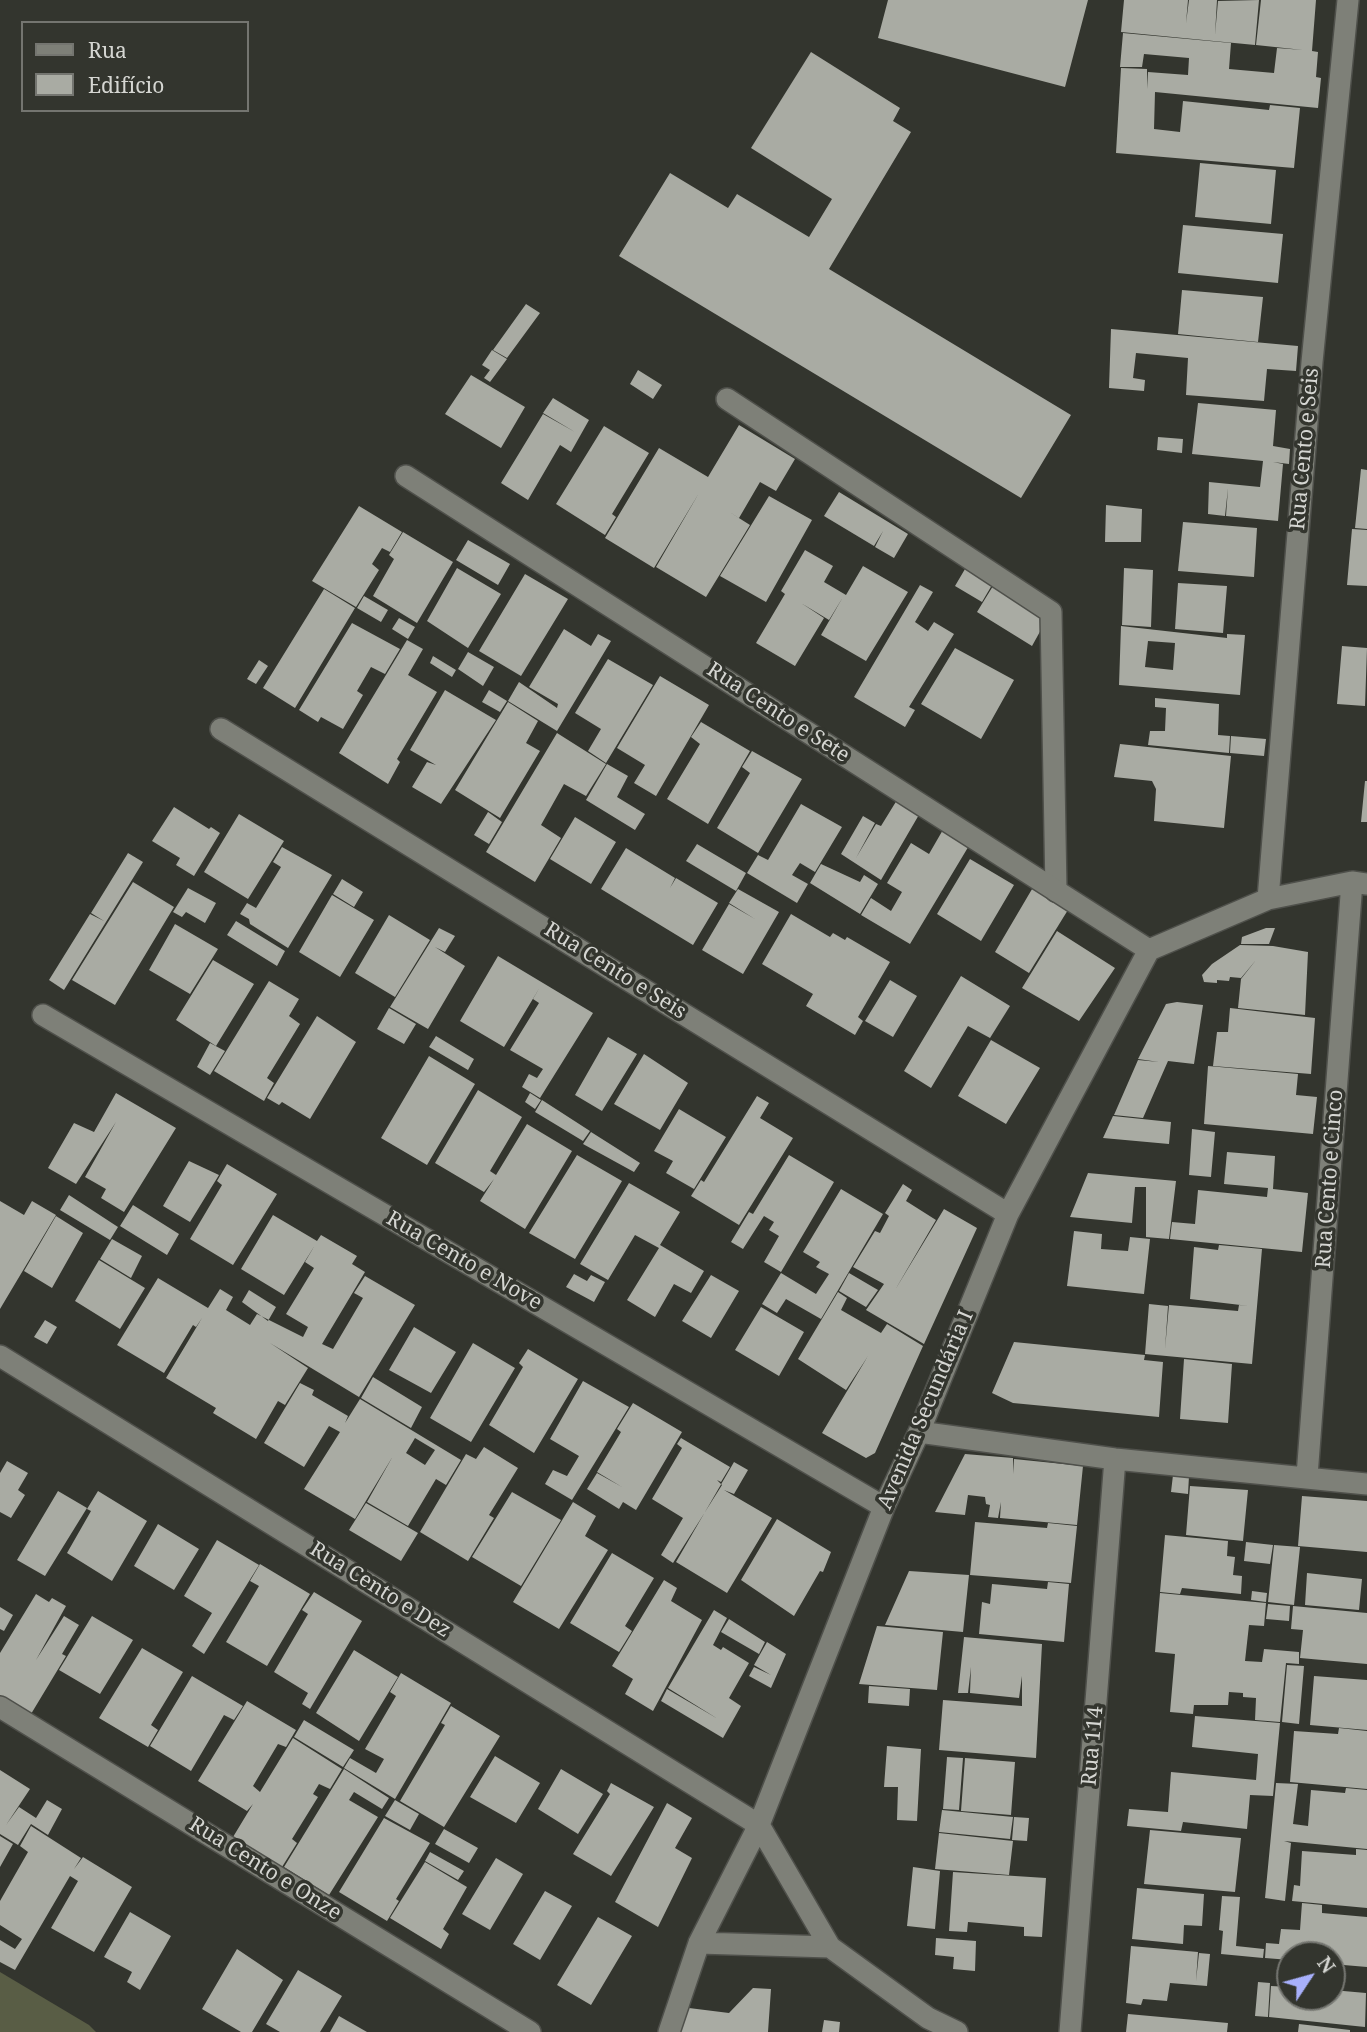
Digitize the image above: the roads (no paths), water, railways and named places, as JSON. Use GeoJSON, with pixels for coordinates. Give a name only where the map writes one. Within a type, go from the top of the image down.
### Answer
{"type":"FeatureCollection","features":[{"type":"Feature","properties":{"kind":"street","name":"Rua Cento e Seis"},"geometry":{"type":"LineString","coordinates":[[1268,899],[1312,362],[1348,0]]}},
{"type":"Feature","properties":{"kind":"street"},"geometry":{"type":"LineString","coordinates":[[727,399],[1051,612],[1056,891]]}},
{"type":"Feature","properties":{"kind":"street","name":"Rua Cento e Sete"},"geometry":{"type":"LineString","coordinates":[[406,476],[1149,950]]}},
{"type":"Feature","properties":{"kind":"street","name":"Rua Cento e Seis"},"geometry":{"type":"LineString","coordinates":[[222,729],[1008,1214]]}},
{"type":"Feature","properties":{"kind":"street"},"geometry":{"type":"LineString","coordinates":[[1149,950],[1268,899],[1359,883]]}},
{"type":"Feature","properties":{"kind":"street","name":"Rua Cento e Cinco"},"geometry":{"type":"LineString","coordinates":[[1307,1476],[1359,883]]}},
{"type":"Feature","properties":{"kind":"street","name":"Avenida Secundária I"},"geometry":{"type":"LineString","coordinates":[[669,2032],[699,1943],[759,1825],[884,1507],[919,1432],[1008,1214],[1149,950]]}},
{"type":"Feature","properties":{"kind":"street","name":"Rua Cento e Nove"},"geometry":{"type":"LineString","coordinates":[[43,1015],[884,1507]]}},
{"type":"Feature","properties":{"kind":"street","name":"Rua Cento e Dez"},"geometry":{"type":"LineString","coordinates":[[0,1356],[759,1825]]}},
{"type":"Feature","properties":{"kind":"street"},"geometry":{"type":"LineString","coordinates":[[919,1432],[1115,1459],[1367,1484]]}},
{"type":"Feature","properties":{"kind":"street","name":"Rua 114"},"geometry":{"type":"LineString","coordinates":[[1070,2032],[1115,1459]]}},
{"type":"Feature","properties":{"kind":"street","name":"Rua Cento e Onze"},"geometry":{"type":"LineString","coordinates":[[0,1707],[530,2032]]}},
{"type":"Feature","properties":{"kind":"street"},"geometry":{"type":"LineString","coordinates":[[759,1825],[830,1947],[928,2025],[957,2032]]}},
{"type":"Feature","properties":{"kind":"street"},"geometry":{"type":"LineString","coordinates":[[699,1943],[830,1947]]}}]}
